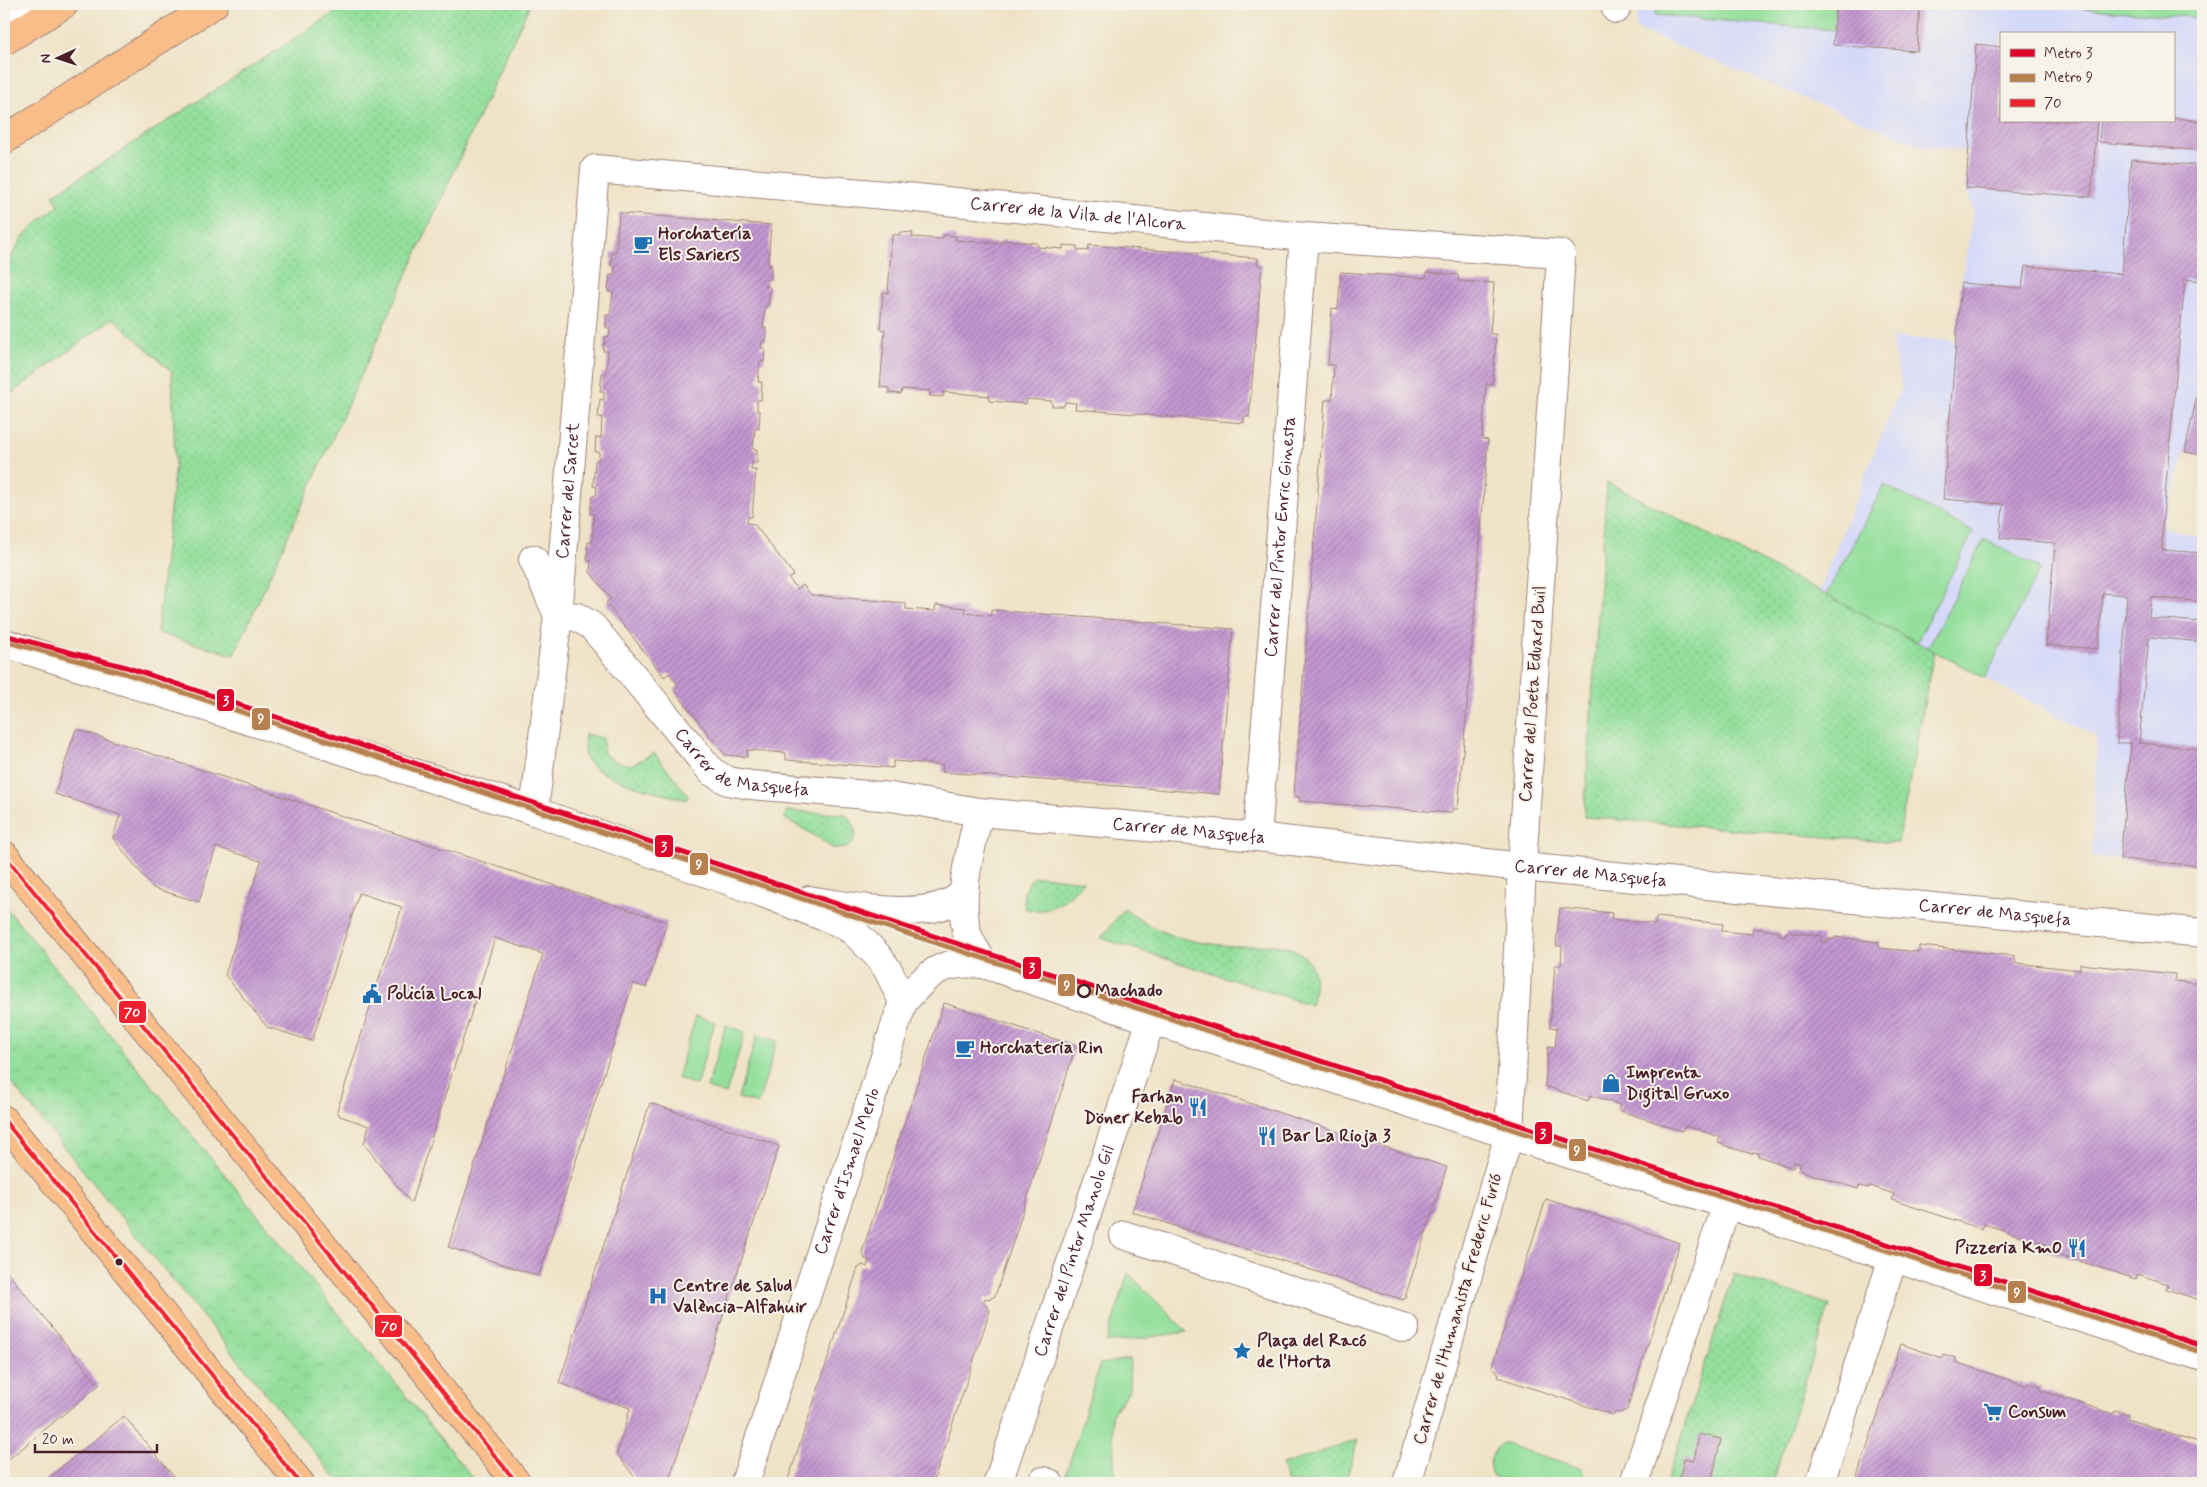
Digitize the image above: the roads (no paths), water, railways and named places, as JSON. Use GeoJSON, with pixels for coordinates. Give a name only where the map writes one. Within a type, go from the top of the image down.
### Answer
{"type":"FeatureCollection","features":[{"type":"Feature","properties":{"kind":"main road"},"geometry":{"type":"LineString","coordinates":[[4,41],[64,4]]}},
{"type":"Feature","properties":{"kind":"main road"},"geometry":{"type":"LineString","coordinates":[[4,140],[214,4]]}},
{"type":"Feature","properties":{"kind":"main road"},"geometry":{"type":"LineString","coordinates":[[4,854],[516,1483]]}},
{"type":"Feature","properties":{"kind":"main road"},"geometry":{"type":"LineString","coordinates":[[4,1120],[300,1483]]}},
{"type":"Feature","properties":{"kind":"street"},"geometry":{"type":"LineString","coordinates":[[4,32],[36,4]]}},
{"type":"Feature","properties":{"kind":"street","name":"Carrer de la Vila de l'Alcora"},"geometry":{"type":"LineString","coordinates":[[595,169],[896,196],[1304,237],[1561,254]]}},
{"type":"Feature","properties":{"kind":"street","name":"Carrer del Sarcet"},"geometry":{"type":"LineString","coordinates":[[534,811],[558,615],[595,169]]}},
{"type":"Feature","properties":{"kind":"street","name":"Carrer del Pintor Enric Ginesta"},"geometry":{"type":"LineString","coordinates":[[1257,837],[1304,237]]}},
{"type":"Feature","properties":{"kind":"street","name":"Carrer del Poeta Eduard Buïl"},"geometry":{"type":"LineString","coordinates":[[1509,1135],[1522,867],[1561,254]]}},
{"type":"Feature","properties":{"kind":"street"},"geometry":{"type":"LineString","coordinates":[[533,559],[558,615]]}},
{"type":"Feature","properties":{"kind":"street","name":"Carrer de Masquefa"},"geometry":{"type":"LineString","coordinates":[[558,615],[578,618],[592,626],[712,772],[728,782],[751,786],[891,797],[979,812],[1257,837],[1522,867],[2203,933]]}},
{"type":"Feature","properties":{"kind":"street"},"geometry":{"type":"LineString","coordinates":[[4,643],[534,811],[764,893],[835,921],[852,930],[877,955],[888,970],[903,1002],[926,976],[944,966],[960,963],[984,964],[1151,1020],[2203,1356]]}},
{"type":"Feature","properties":{"kind":"street"},"geometry":{"type":"LineString","coordinates":[[979,812],[964,892],[964,917],[968,935],[984,964]]}},
{"type":"Feature","properties":{"kind":"street"},"geometry":{"type":"LineString","coordinates":[[764,893],[861,908],[918,911],[944,905],[958,899],[964,892]]}},
{"type":"Feature","properties":{"kind":"street","name":"Carrer d'Ismael Merlo"},"geometry":{"type":"LineString","coordinates":[[745,1483],[903,1002]]}},
{"type":"Feature","properties":{"kind":"street","name":"Carrer del Pintor Manolo Gil"},"geometry":{"type":"LineString","coordinates":[[998,1483],[1151,1020]]}},
{"type":"Feature","properties":{"kind":"street","name":"Carrer de l'Humanista Frederic Furió"},"geometry":{"type":"LineString","coordinates":[[1407,1483],[1509,1135]]}},
{"type":"Feature","properties":{"kind":"street"},"geometry":{"type":"LineString","coordinates":[[1634,1483],[1727,1204]]}},
{"type":"Feature","properties":{"kind":"street"},"geometry":{"type":"LineString","coordinates":[[1124,1235],[1406,1328]]}},
{"type":"Feature","properties":{"kind":"street"},"geometry":{"type":"LineString","coordinates":[[1820,1483],[1893,1258]]}},
{"type":"Feature","properties":{"kind":"metro line","name":"3"},"geometry":{"type":"LineString","coordinates":[[4,635],[126,667],[903,926],[2203,1346]]}},
{"type":"Feature","properties":{"kind":"metro line","name":"9"},"geometry":{"type":"LineString","coordinates":[[4,641],[124,673],[902,932],[2201,1352]]}},
{"type":"Feature","properties":{"kind":"place","name":"Horchatería Els Sariers"},"geometry":{"type":"Point","coordinates":[643,244]}},
{"type":"Feature","properties":{"kind":"place","name":"Machado"},"geometry":{"type":"Point","coordinates":[1084,991]}},
{"type":"Feature","properties":{"kind":"place","name":"Policía Local"},"geometry":{"type":"Point","coordinates":[372,994]}},
{"type":"Feature","properties":{"kind":"place","name":"Horchateria Rin"},"geometry":{"type":"Point","coordinates":[965,1048]}},
{"type":"Feature","properties":{"kind":"place","name":"Imprenta Digital Gruxo"},"geometry":{"type":"Point","coordinates":[1611,1083]}},
{"type":"Feature","properties":{"kind":"place","name":"Farhan Döner Kebab"},"geometry":{"type":"Point","coordinates":[1198,1107]}},
{"type":"Feature","properties":{"kind":"place","name":"Bar La Rioja 3"},"geometry":{"type":"Point","coordinates":[1267,1136]}},
{"type":"Feature","properties":{"kind":"place","name":"Pizzeria Km0"},"geometry":{"type":"Point","coordinates":[2077,1248]}},
{"type":"Feature","properties":{"kind":"place","name":"Centre de salud València-Alfahuir"},"geometry":{"type":"Point","coordinates":[658,1296]}},
{"type":"Feature","properties":{"kind":"place","name":"Plaça del Racó de l'Horta"},"geometry":{"type":"Point","coordinates":[1242,1351]}},
{"type":"Feature","properties":{"kind":"place","name":"Consum"},"geometry":{"type":"Point","coordinates":[1993,1412]}}]}
